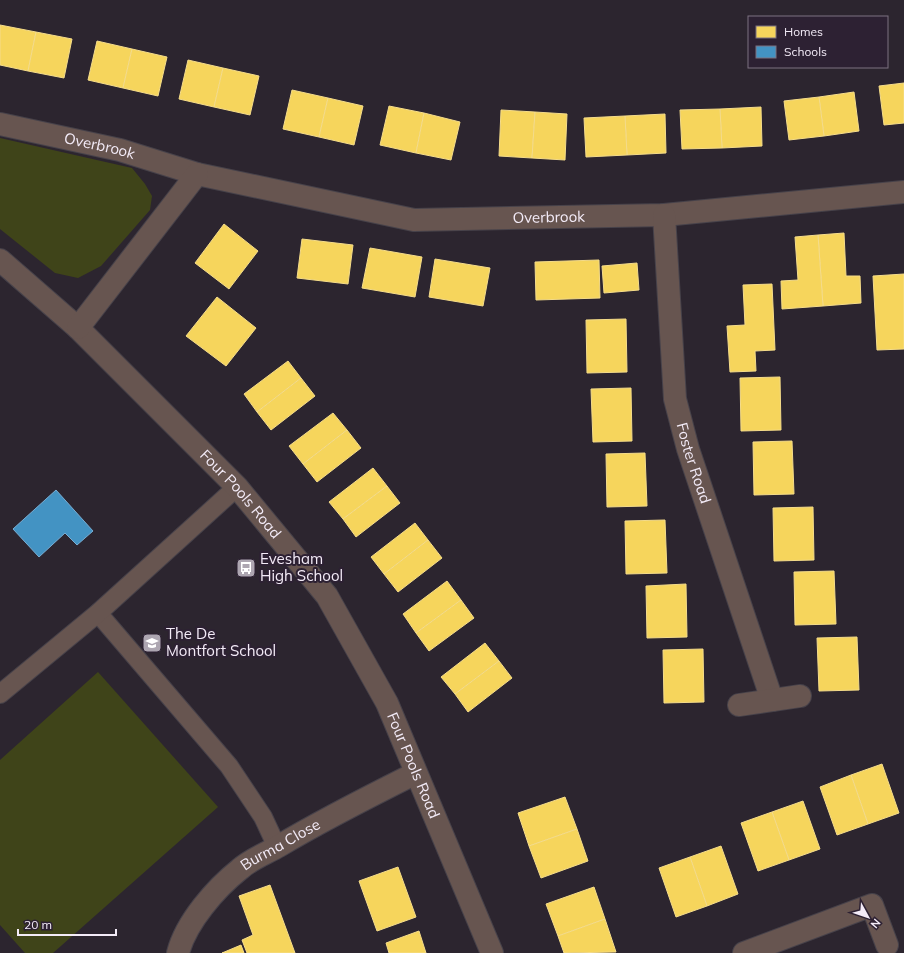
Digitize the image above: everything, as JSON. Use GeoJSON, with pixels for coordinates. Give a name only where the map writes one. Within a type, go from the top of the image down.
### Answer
{"type":"FeatureCollection","features":[{"type":"Feature","properties":{"kind":"street","name":"Overbrook"},"geometry":{"type":"LineString","coordinates":[[0,124],[120,150],[197,174],[414,220],[664,215],[904,192]]}},
{"type":"Feature","properties":{"kind":"street"},"geometry":{"type":"LineString","coordinates":[[78,328],[197,174]]}},
{"type":"Feature","properties":{"kind":"street","name":"Foster Road"},"geometry":{"type":"LineString","coordinates":[[664,215],[676,399],[688,449],[772,700]]}},
{"type":"Feature","properties":{"kind":"street","name":"Four Pools Road"},"geometry":{"type":"LineString","coordinates":[[0,260],[78,328],[237,488],[327,596],[387,703],[492,953]]}},
{"type":"Feature","properties":{"kind":"street"},"geometry":{"type":"LineString","coordinates":[[739,705],[800,696]]}},
{"type":"Feature","properties":{"kind":"street","name":"Burma Close"},"geometry":{"type":"LineString","coordinates":[[178,953],[180,944],[196,918],[217,889],[242,867],[321,821],[416,773]]}},
{"type":"Feature","properties":{"kind":"street"},"geometry":{"type":"LineString","coordinates":[[744,953],[872,905],[887,945]]}},
{"type":"Feature","properties":{"kind":"lane"},"geometry":{"type":"LineString","coordinates":[[0,694],[98,613],[237,488]]}},
{"type":"Feature","properties":{"kind":"lane"},"geometry":{"type":"LineString","coordinates":[[98,613],[228,766],[263,817],[277,847]]}},
{"type":"Feature","properties":{"kind":"green space"},"geometry":{"type":"Polygon","coordinates":[[[0,138],[132,168],[145,184],[152,196],[150,210],[101,266],[78,278],[55,273],[0,229],[0,138]]]}},
{"type":"Feature","properties":{"kind":"green space"},"geometry":{"type":"Polygon","coordinates":[[[98,672],[218,807],[53,953],[25,953],[0,925],[0,760],[98,672]]]}},
{"type":"Feature","properties":{"kind":"building: Homes"},"geometry":{"type":"Polygon","coordinates":[[[0,25],[36,32],[28,71],[0,65],[0,25]]]}},
{"type":"Feature","properties":{"kind":"building: Homes"},"geometry":{"type":"Polygon","coordinates":[[[36,32],[72,39],[64,78],[28,71],[36,32]]]}},
{"type":"Feature","properties":{"kind":"building: Homes"},"geometry":{"type":"Polygon","coordinates":[[[97,41],[132,49],[123,88],[88,80],[97,41]]]}},
{"type":"Feature","properties":{"kind":"building: Homes"},"geometry":{"type":"Polygon","coordinates":[[[132,49],[167,57],[158,96],[123,88],[132,49]]]}},
{"type":"Feature","properties":{"kind":"building: Homes"},"geometry":{"type":"Polygon","coordinates":[[[188,60],[223,68],[214,107],[179,99],[188,60]]]}},
{"type":"Feature","properties":{"kind":"building: Homes"},"geometry":{"type":"Polygon","coordinates":[[[223,68],[259,76],[250,115],[214,107],[223,68]]]}},
{"type":"Feature","properties":{"kind":"building: Homes"},"geometry":{"type":"Polygon","coordinates":[[[904,83],[904,123],[884,125],[879,86],[904,83]]]}},
{"type":"Feature","properties":{"kind":"building: Homes"},"geometry":{"type":"Polygon","coordinates":[[[292,90],[328,98],[319,137],[283,129],[292,90]]]}},
{"type":"Feature","properties":{"kind":"building: Homes"},"geometry":{"type":"Polygon","coordinates":[[[854,92],[859,131],[824,136],[819,97],[854,92]]]}},
{"type":"Feature","properties":{"kind":"building: Homes"},"geometry":{"type":"Polygon","coordinates":[[[819,97],[824,136],[789,140],[784,101],[819,97]]]}},
{"type":"Feature","properties":{"kind":"building: Homes"},"geometry":{"type":"Polygon","coordinates":[[[328,98],[363,106],[354,145],[319,137],[328,98]]]}},
{"type":"Feature","properties":{"kind":"building: Homes"},"geometry":{"type":"Polygon","coordinates":[[[389,106],[424,113],[416,153],[380,145],[389,106]]]}},
{"type":"Feature","properties":{"kind":"building: Homes"},"geometry":{"type":"Polygon","coordinates":[[[761,107],[762,146],[722,148],[720,109],[761,107]]]}},
{"type":"Feature","properties":{"kind":"building: Homes"},"geometry":{"type":"Polygon","coordinates":[[[720,109],[722,148],[682,149],[680,110],[720,109]]]}},
{"type":"Feature","properties":{"kind":"building: Homes"},"geometry":{"type":"Polygon","coordinates":[[[501,110],[535,112],[532,158],[499,156],[501,110]]]}},
{"type":"Feature","properties":{"kind":"building: Homes"},"geometry":{"type":"Polygon","coordinates":[[[535,112],[567,114],[565,160],[532,158],[535,112]]]}},
{"type":"Feature","properties":{"kind":"building: Homes"},"geometry":{"type":"Polygon","coordinates":[[[424,113],[460,122],[451,160],[416,153],[424,113]]]}},
{"type":"Feature","properties":{"kind":"building: Homes"},"geometry":{"type":"Polygon","coordinates":[[[665,114],[666,153],[627,155],[625,116],[665,114]]]}},
{"type":"Feature","properties":{"kind":"building: Homes"},"geometry":{"type":"Polygon","coordinates":[[[625,116],[627,155],[586,157],[584,118],[625,116]]]}},
{"type":"Feature","properties":{"kind":"building: Homes"},"geometry":{"type":"Polygon","coordinates":[[[224,224],[258,251],[229,289],[195,263],[224,224]]]}},
{"type":"Feature","properties":{"kind":"building: Homes"},"geometry":{"type":"Polygon","coordinates":[[[844,233],[846,276],[860,276],[861,303],[823,306],[818,235],[844,233]]]}},
{"type":"Feature","properties":{"kind":"building: Homes"},"geometry":{"type":"Polygon","coordinates":[[[818,235],[823,306],[782,309],[781,281],[798,280],[795,237],[818,235]]]}},
{"type":"Feature","properties":{"kind":"building: Homes"},"geometry":{"type":"Polygon","coordinates":[[[302,239],[353,245],[348,284],[297,278],[302,239]]]}},
{"type":"Feature","properties":{"kind":"building: Homes"},"geometry":{"type":"Polygon","coordinates":[[[370,248],[422,257],[415,297],[362,288],[370,248]]]}},
{"type":"Feature","properties":{"kind":"building: Homes"},"geometry":{"type":"Polygon","coordinates":[[[435,259],[490,268],[483,306],[429,297],[435,259]]]}},
{"type":"Feature","properties":{"kind":"building: Homes"},"geometry":{"type":"Polygon","coordinates":[[[599,260],[600,298],[536,300],[535,262],[599,260]]]}},
{"type":"Feature","properties":{"kind":"building: Homes"},"geometry":{"type":"Polygon","coordinates":[[[637,263],[639,290],[604,293],[602,266],[637,263]]]}},
{"type":"Feature","properties":{"kind":"building: Homes"},"geometry":{"type":"Polygon","coordinates":[[[904,274],[904,349],[877,350],[873,276],[904,274]]]}},
{"type":"Feature","properties":{"kind":"building: Homes"},"geometry":{"type":"Polygon","coordinates":[[[772,284],[775,350],[755,351],[756,371],[730,372],[727,326],[745,325],[743,285],[772,284]]]}},
{"type":"Feature","properties":{"kind":"building: Homes"},"geometry":{"type":"Polygon","coordinates":[[[217,297],[256,328],[226,366],[186,336],[217,297]]]}},
{"type":"Feature","properties":{"kind":"building: Homes"},"geometry":{"type":"Polygon","coordinates":[[[626,319],[627,372],[587,373],[586,320],[626,319]]]}},
{"type":"Feature","properties":{"kind":"building: Homes"},"geometry":{"type":"Polygon","coordinates":[[[288,361],[301,378],[257,412],[244,394],[288,361]]]}},
{"type":"Feature","properties":{"kind":"building: Homes"},"geometry":{"type":"Polygon","coordinates":[[[780,377],[781,430],[741,431],[740,378],[780,377]]]}},
{"type":"Feature","properties":{"kind":"building: Homes"},"geometry":{"type":"Polygon","coordinates":[[[301,378],[315,396],[271,430],[257,412],[301,378]]]}},
{"type":"Feature","properties":{"kind":"building: Homes"},"geometry":{"type":"Polygon","coordinates":[[[631,388],[632,441],[593,442],[591,389],[631,388]]]}},
{"type":"Feature","properties":{"kind":"building: Homes"},"geometry":{"type":"Polygon","coordinates":[[[333,413],[347,430],[303,464],[289,446],[333,413]]]}},
{"type":"Feature","properties":{"kind":"building: Homes"},"geometry":{"type":"Polygon","coordinates":[[[347,430],[361,448],[317,482],[303,464],[347,430]]]}},
{"type":"Feature","properties":{"kind":"building: Homes"},"geometry":{"type":"Polygon","coordinates":[[[792,441],[794,494],[754,495],[753,442],[792,441]]]}},
{"type":"Feature","properties":{"kind":"building: Homes"},"geometry":{"type":"Polygon","coordinates":[[[645,453],[647,506],[607,507],[606,454],[645,453]]]}},
{"type":"Feature","properties":{"kind":"building: Homes"},"geometry":{"type":"Polygon","coordinates":[[[373,468],[387,486],[343,519],[329,502],[373,468]]]}},
{"type":"Feature","properties":{"kind":"building: Homes"},"geometry":{"type":"Polygon","coordinates":[[[387,486],[400,503],[356,537],[343,519],[387,486]]]}},
{"type":"Feature","properties":{"kind":"building: Homes"},"geometry":{"type":"Polygon","coordinates":[[[813,507],[814,560],[774,561],[773,508],[813,507]]]}},
{"type":"Feature","properties":{"kind":"building: Homes"},"geometry":{"type":"Polygon","coordinates":[[[665,520],[667,573],[626,574],[625,521],[665,520]]]}},
{"type":"Feature","properties":{"kind":"building: Homes"},"geometry":{"type":"Polygon","coordinates":[[[415,523],[428,540],[384,574],[371,557],[415,523]]]}},
{"type":"Feature","properties":{"kind":"building: Homes"},"geometry":{"type":"Polygon","coordinates":[[[428,540],[442,558],[398,592],[384,574],[428,540]]]}},
{"type":"Feature","properties":{"kind":"building: Homes"},"geometry":{"type":"Polygon","coordinates":[[[834,571],[836,624],[795,625],[794,572],[834,571]]]}},
{"type":"Feature","properties":{"kind":"building: Homes"},"geometry":{"type":"Polygon","coordinates":[[[447,581],[461,600],[416,633],[403,614],[447,581]]]}},
{"type":"Feature","properties":{"kind":"building: Homes"},"geometry":{"type":"Polygon","coordinates":[[[686,584],[687,637],[647,638],[646,586],[686,584]]]}},
{"type":"Feature","properties":{"kind":"building: Homes"},"geometry":{"type":"Polygon","coordinates":[[[461,600],[474,618],[429,651],[416,633],[461,600]]]}},
{"type":"Feature","properties":{"kind":"building: Homes"},"geometry":{"type":"Polygon","coordinates":[[[857,637],[859,690],[819,691],[817,638],[857,637]]]}},
{"type":"Feature","properties":{"kind":"building: Homes"},"geometry":{"type":"Polygon","coordinates":[[[485,643],[499,661],[455,694],[441,677],[485,643]]]}},
{"type":"Feature","properties":{"kind":"building: Homes"},"geometry":{"type":"Polygon","coordinates":[[[703,649],[704,702],[664,703],[663,650],[703,649]]]}},
{"type":"Feature","properties":{"kind":"building: Homes"},"geometry":{"type":"Polygon","coordinates":[[[499,661],[512,678],[468,712],[455,694],[499,661]]]}},
{"type":"Feature","properties":{"kind":"building: Homes"},"geometry":{"type":"Polygon","coordinates":[[[882,764],[899,813],[868,824],[851,775],[882,764]]]}},
{"type":"Feature","properties":{"kind":"building: Homes"},"geometry":{"type":"Polygon","coordinates":[[[851,775],[868,824],[837,835],[820,787],[851,775]]]}},
{"type":"Feature","properties":{"kind":"building: Homes"},"geometry":{"type":"Polygon","coordinates":[[[565,797],[577,829],[529,846],[518,813],[565,797]]]}},
{"type":"Feature","properties":{"kind":"building: Homes"},"geometry":{"type":"Polygon","coordinates":[[[803,801],[820,849],[789,860],[772,812],[803,801]]]}},
{"type":"Feature","properties":{"kind":"building: Homes"},"geometry":{"type":"Polygon","coordinates":[[[772,812],[789,860],[758,871],[741,823],[772,812]]]}},
{"type":"Feature","properties":{"kind":"building: Homes"},"geometry":{"type":"Polygon","coordinates":[[[577,829],[588,861],[541,878],[529,846],[577,829]]]}},
{"type":"Feature","properties":{"kind":"building: Homes"},"geometry":{"type":"Polygon","coordinates":[[[721,846],[738,894],[707,906],[690,857],[721,846]]]}},
{"type":"Feature","properties":{"kind":"building: Homes"},"geometry":{"type":"Polygon","coordinates":[[[690,857],[707,906],[676,917],[659,868],[690,857]]]}},
{"type":"Feature","properties":{"kind":"building: Homes"},"geometry":{"type":"Polygon","coordinates":[[[398,867],[416,917],[377,931],[359,881],[398,867]]]}},
{"type":"Feature","properties":{"kind":"building: Homes"},"geometry":{"type":"Polygon","coordinates":[[[270,885],[295,953],[247,953],[242,940],[253,935],[239,896],[270,885]]]}},
{"type":"Feature","properties":{"kind":"building: Homes"},"geometry":{"type":"Polygon","coordinates":[[[594,887],[605,919],[558,936],[546,904],[594,887]]]}},
{"type":"Feature","properties":{"kind":"building: Homes"},"geometry":{"type":"Polygon","coordinates":[[[605,919],[616,952],[564,953],[558,936],[605,919]]]}},
{"type":"Feature","properties":{"kind":"building: Homes"},"geometry":{"type":"Polygon","coordinates":[[[419,931],[426,953],[389,953],[386,943],[419,931]]]}},
{"type":"Feature","properties":{"kind":"building: Homes"},"geometry":{"type":"Polygon","coordinates":[[[241,945],[244,953],[222,953],[241,945]]]}},
{"type":"Feature","properties":{"kind":"building: Schools"},"geometry":{"type":"Polygon","coordinates":[[[56,490],[93,531],[77,545],[65,533],[39,557],[13,529],[56,490]]]}},
{"type":"Feature","properties":{"kind":"place","name":"Evesham High School"},"geometry":{"type":"Point","coordinates":[246,568]}},
{"type":"Feature","properties":{"kind":"place","name":"The De Montfort School"},"geometry":{"type":"Point","coordinates":[152,643]}}]}
